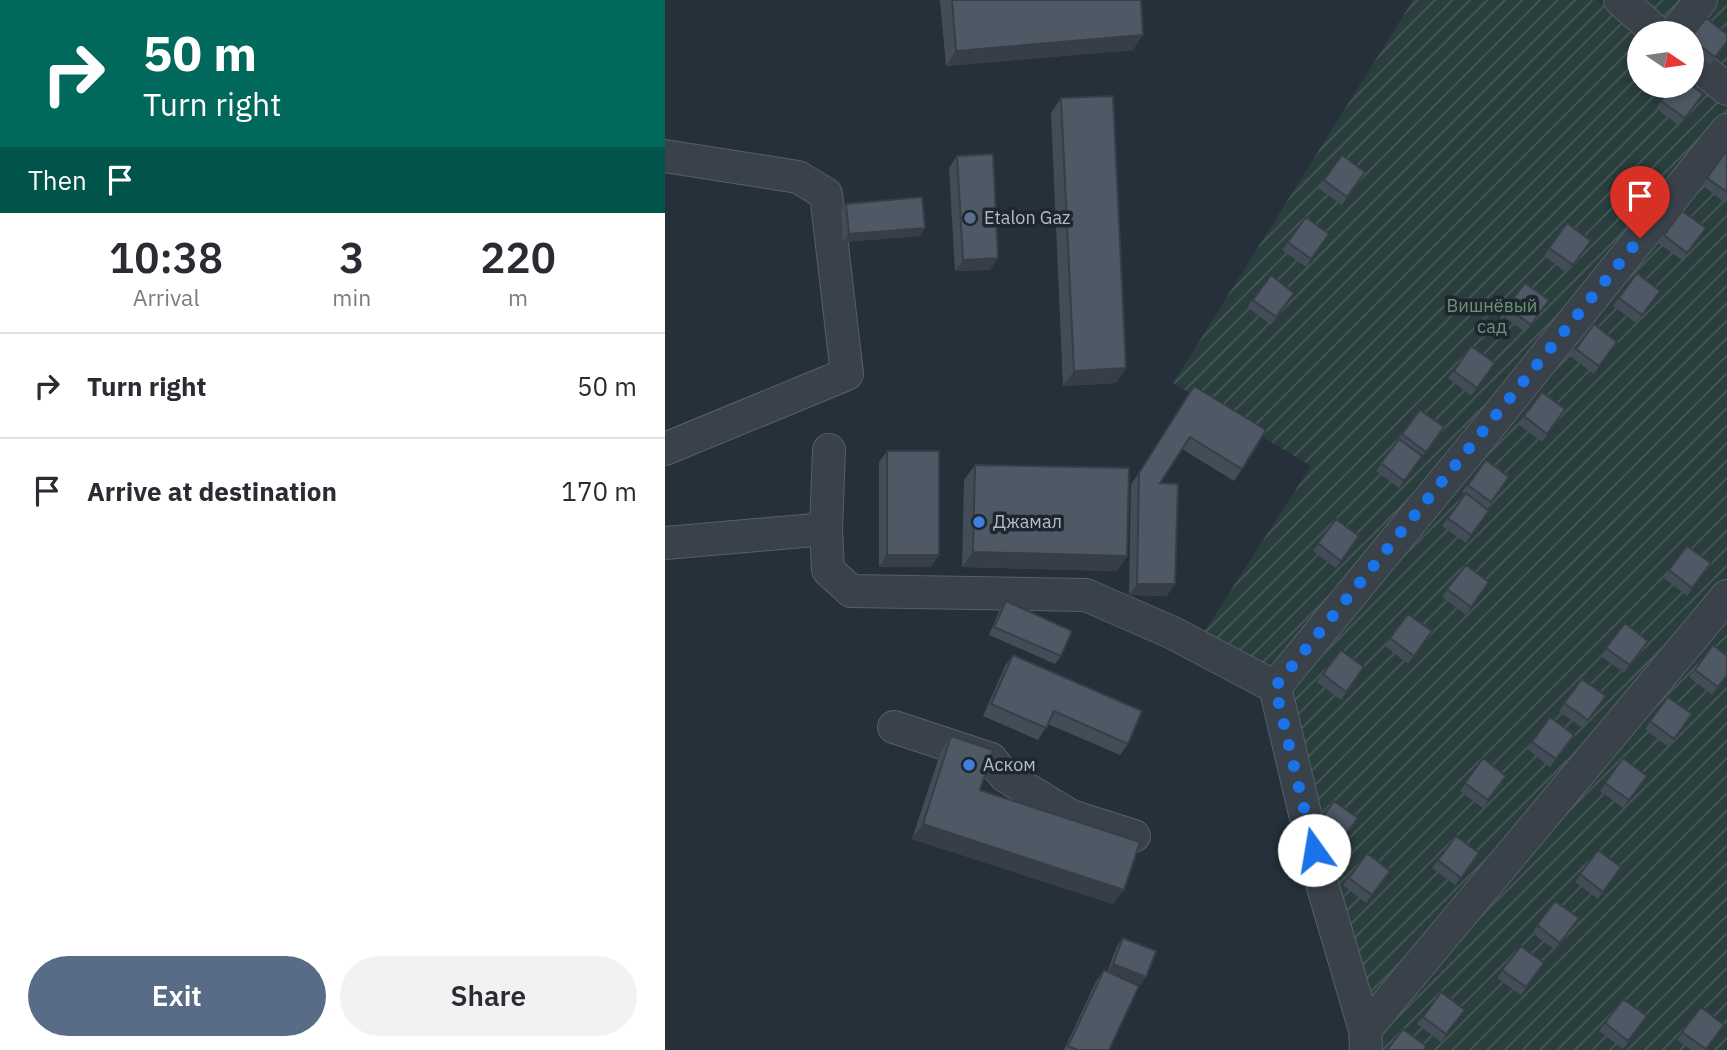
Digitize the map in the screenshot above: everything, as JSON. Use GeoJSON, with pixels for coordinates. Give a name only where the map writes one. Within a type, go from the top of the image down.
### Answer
{"type":"FeatureCollection","features":[{"type":"Feature","properties":{"kind":"lane"},"geometry":{"type":"LineString","coordinates":[[1620,0],[1644,21]]}},
{"type":"Feature","properties":{"kind":"lane"},"geometry":{"type":"LineString","coordinates":[[1684,21],[1701,0]]}},
{"type":"Feature","properties":{"kind":"lane"},"geometry":{"type":"LineString","coordinates":[[1705,71],[1727,89]]}},
{"type":"Feature","properties":{"kind":"lane"},"geometry":{"type":"LineString","coordinates":[[1275,687],[1727,130]]}},
{"type":"Feature","properties":{"kind":"lane"},"geometry":{"type":"LineString","coordinates":[[665,156],[798,177],[826,194],[847,374],[665,449]]}},
{"type":"Feature","properties":{"kind":"lane"},"geometry":{"type":"LineString","coordinates":[[829,450],[826,529],[828,570],[851,591],[1086,595],[1173,633],[1275,687],[1320,877],[1366,1040]]}},
{"type":"Feature","properties":{"kind":"lane"},"geometry":{"type":"LineString","coordinates":[[665,543],[826,529]]}},
{"type":"Feature","properties":{"kind":"lane"},"geometry":{"type":"LineString","coordinates":[[1366,1040],[1727,596]]}},
{"type":"Feature","properties":{"kind":"lane"},"geometry":{"type":"LineString","coordinates":[[894,727],[991,759],[1005,776],[1071,816],[1134,836]]}},
{"type":"Feature","properties":{"kind":"green space","name":"Вишнёвый сад"},"geometry":{"type":"Polygon","coordinates":[[[1413,0],[1598,0],[1627,23],[1627,98],[1705,98],[1705,86],[1727,104],[1727,1050],[1354,1050],[1273,693],[1191,652],[1311,466],[1173,383],[1413,0]]]}},
{"type":"Feature","properties":{"kind":"green space"},"geometry":{"type":"Polygon","coordinates":[[[1621,0],[1727,0],[1727,89],[1705,54],[1705,21],[1666,21],[1621,0]]]}},
{"type":"Feature","properties":{"kind":"building"},"geometry":{"type":"Polygon","coordinates":[[[952,0],[1141,0],[1143,35],[956,51],[952,0]]]}},
{"type":"Feature","properties":{"kind":"building"},"geometry":{"type":"Polygon","coordinates":[[[1706,18],[1727,34],[1727,42],[1715,57],[1705,50],[1704,21],[1706,18]]]}},
{"type":"Feature","properties":{"kind":"building"},"geometry":{"type":"Polygon","coordinates":[[[1113,96],[1126,368],[1074,371],[1061,98],[1113,96]]]}},
{"type":"Feature","properties":{"kind":"building"},"geometry":{"type":"Polygon","coordinates":[[[1663,98],[1700,98],[1685,118],[1661,101],[1663,98]]]}},
{"type":"Feature","properties":{"kind":"building"},"geometry":{"type":"Polygon","coordinates":[[[1725,153],[1727,154],[1727,192],[1707,178],[1725,153]]]}},
{"type":"Feature","properties":{"kind":"building"},"geometry":{"type":"Polygon","coordinates":[[[993,154],[998,258],[963,260],[957,156],[993,154]]]}},
{"type":"Feature","properties":{"kind":"building"},"geometry":{"type":"Polygon","coordinates":[[[1342,155],[1365,172],[1347,197],[1324,180],[1342,155]]]}},
{"type":"Feature","properties":{"kind":"building"},"geometry":{"type":"Polygon","coordinates":[[[922,197],[925,228],[849,234],[846,204],[922,197]]]}},
{"type":"Feature","properties":{"kind":"building"},"geometry":{"type":"Polygon","coordinates":[[[1682,211],[1706,228],[1687,253],[1664,235],[1682,211]]]}},
{"type":"Feature","properties":{"kind":"building"},"geometry":{"type":"Polygon","coordinates":[[[1306,217],[1329,234],[1311,259],[1288,242],[1306,217]]]}},
{"type":"Feature","properties":{"kind":"building"},"geometry":{"type":"Polygon","coordinates":[[[1567,223],[1591,241],[1573,265],[1549,248],[1567,223]]]}},
{"type":"Feature","properties":{"kind":"building"},"geometry":{"type":"Polygon","coordinates":[[[1637,273],[1660,291],[1642,315],[1619,298],[1637,273]]]}},
{"type":"Feature","properties":{"kind":"building"},"geometry":{"type":"Polygon","coordinates":[[[1271,275],[1294,293],[1276,317],[1253,300],[1271,275]]]}},
{"type":"Feature","properties":{"kind":"building"},"geometry":{"type":"Polygon","coordinates":[[[1525,283],[1549,300],[1531,325],[1507,307],[1525,283]]]}},
{"type":"Feature","properties":{"kind":"building"},"geometry":{"type":"Polygon","coordinates":[[[1594,324],[1617,342],[1599,366],[1576,349],[1594,324]]]}},
{"type":"Feature","properties":{"kind":"building"},"geometry":{"type":"Polygon","coordinates":[[[1471,346],[1495,363],[1477,388],[1454,371],[1471,346]]]}},
{"type":"Feature","properties":{"kind":"building"},"geometry":{"type":"Polygon","coordinates":[[[1194,386],[1266,430],[1242,469],[1190,437],[1160,483],[1178,484],[1175,584],[1137,584],[1139,473],[1194,386]]]}},
{"type":"Feature","properties":{"kind":"building"},"geometry":{"type":"Polygon","coordinates":[[[1542,392],[1565,409],[1547,434],[1524,416],[1542,392]]]}},
{"type":"Feature","properties":{"kind":"building"},"geometry":{"type":"Polygon","coordinates":[[[1420,410],[1444,427],[1426,452],[1402,434],[1420,410]]]}},
{"type":"Feature","properties":{"kind":"building"},"geometry":{"type":"Polygon","coordinates":[[[1399,439],[1422,456],[1404,481],[1381,463],[1399,439]]]}},
{"type":"Feature","properties":{"kind":"building"},"geometry":{"type":"Polygon","coordinates":[[[887,451],[939,451],[939,555],[887,555],[887,451]]]}},
{"type":"Feature","properties":{"kind":"building"},"geometry":{"type":"Polygon","coordinates":[[[1486,460],[1509,477],[1491,502],[1468,485],[1486,460]]]}},
{"type":"Feature","properties":{"kind":"building"},"geometry":{"type":"Polygon","coordinates":[[[975,465],[1129,468],[1127,556],[973,552],[975,465]]]}},
{"type":"Feature","properties":{"kind":"building"},"geometry":{"type":"Polygon","coordinates":[[[1466,493],[1489,511],[1471,535],[1448,518],[1466,493]]]}},
{"type":"Feature","properties":{"kind":"building"},"geometry":{"type":"Polygon","coordinates":[[[1336,519],[1359,536],[1341,561],[1318,543],[1336,519]]]}},
{"type":"Feature","properties":{"kind":"building"},"geometry":{"type":"Polygon","coordinates":[[[1687,546],[1711,563],[1692,588],[1669,570],[1687,546]]]}},
{"type":"Feature","properties":{"kind":"building"},"geometry":{"type":"Polygon","coordinates":[[[1466,565],[1489,582],[1471,607],[1447,589],[1466,565]]]}},
{"type":"Feature","properties":{"kind":"building"},"geometry":{"type":"Polygon","coordinates":[[[1006,601],[1072,631],[1061,656],[994,627],[1006,601]]]}},
{"type":"Feature","properties":{"kind":"building"},"geometry":{"type":"Polygon","coordinates":[[[1408,614],[1432,631],[1414,656],[1390,638],[1408,614]]]}},
{"type":"Feature","properties":{"kind":"building"},"geometry":{"type":"Polygon","coordinates":[[[1625,623],[1648,641],[1630,665],[1606,648],[1625,623]]]}},
{"type":"Feature","properties":{"kind":"building"},"geometry":{"type":"Polygon","coordinates":[[[1713,645],[1727,656],[1727,675],[1718,687],[1695,670],[1713,645]]]}},
{"type":"Feature","properties":{"kind":"building"},"geometry":{"type":"Polygon","coordinates":[[[1341,650],[1364,667],[1346,692],[1323,674],[1341,650]]]}},
{"type":"Feature","properties":{"kind":"building"},"geometry":{"type":"Polygon","coordinates":[[[1013,655],[1142,711],[1128,744],[1054,711],[1046,728],[991,704],[1013,655]]]}},
{"type":"Feature","properties":{"kind":"building"},"geometry":{"type":"Polygon","coordinates":[[[1582,679],[1606,696],[1588,720],[1564,703],[1582,679]]]}},
{"type":"Feature","properties":{"kind":"building"},"geometry":{"type":"Polygon","coordinates":[[[1668,697],[1692,714],[1674,739],[1650,721],[1668,697]]]}},
{"type":"Feature","properties":{"kind":"building"},"geometry":{"type":"Polygon","coordinates":[[[1550,717],[1574,735],[1556,759],[1532,742],[1550,717]]]}},
{"type":"Feature","properties":{"kind":"building"},"geometry":{"type":"Polygon","coordinates":[[[951,736],[993,750],[980,790],[1140,842],[1124,890],[923,824],[951,736]]]}},
{"type":"Feature","properties":{"kind":"building"},"geometry":{"type":"Polygon","coordinates":[[[1483,758],[1506,776],[1488,800],[1465,783],[1483,758]]]}},
{"type":"Feature","properties":{"kind":"building"},"geometry":{"type":"Polygon","coordinates":[[[1623,758],[1647,776],[1629,800],[1605,783],[1623,758]]]}},
{"type":"Feature","properties":{"kind":"building"},"geometry":{"type":"Polygon","coordinates":[[[1334,801],[1358,818],[1339,843],[1316,826],[1334,801]]]}},
{"type":"Feature","properties":{"kind":"building"},"geometry":{"type":"Polygon","coordinates":[[[1456,836],[1479,853],[1461,878],[1438,860],[1456,836]]]}},
{"type":"Feature","properties":{"kind":"building"},"geometry":{"type":"Polygon","coordinates":[[[1598,850],[1621,867],[1603,892],[1580,874],[1598,850]]]}},
{"type":"Feature","properties":{"kind":"building"},"geometry":{"type":"Polygon","coordinates":[[[1367,853],[1390,871],[1372,895],[1349,878],[1367,853]]]}},
{"type":"Feature","properties":{"kind":"building"},"geometry":{"type":"Polygon","coordinates":[[[1555,901],[1579,918],[1560,943],[1537,925],[1555,901]]]}},
{"type":"Feature","properties":{"kind":"building"},"geometry":{"type":"Polygon","coordinates":[[[1123,938],[1156,951],[1146,977],[1113,964],[1123,938]]]}},
{"type":"Feature","properties":{"kind":"building"},"geometry":{"type":"Polygon","coordinates":[[[1521,946],[1544,963],[1526,987],[1502,970],[1521,946]]]}},
{"type":"Feature","properties":{"kind":"building"},"geometry":{"type":"Polygon","coordinates":[[[1104,970],[1139,986],[1109,1050],[1078,1050],[1068,1046],[1104,970]]]}},
{"type":"Feature","properties":{"kind":"building"},"geometry":{"type":"Polygon","coordinates":[[[1441,992],[1465,1010],[1446,1034],[1423,1017],[1441,992]]]}},
{"type":"Feature","properties":{"kind":"building"},"geometry":{"type":"Polygon","coordinates":[[[1623,999],[1647,1016],[1628,1041],[1605,1023],[1623,999]]]}},
{"type":"Feature","properties":{"kind":"building"},"geometry":{"type":"Polygon","coordinates":[[[1701,1007],[1724,1025],[1706,1049],[1682,1032],[1701,1007]]]}},
{"type":"Feature","properties":{"kind":"building"},"geometry":{"type":"Polygon","coordinates":[[[1403,1029],[1426,1046],[1424,1050],[1387,1050],[1403,1029]]]}},
{"type":"Feature","properties":{"kind":"place","name":"Etalon Gaz"},"geometry":{"type":"Point","coordinates":[970,218]}},
{"type":"Feature","properties":{"kind":"place","name":"Джамал"},"geometry":{"type":"Point","coordinates":[979,522]}},
{"type":"Feature","properties":{"kind":"place","name":"Аском"},"geometry":{"type":"Point","coordinates":[969,765]}},
{"type":"Feature","properties":{"kind":"route"},"geometry":{"type":"LineString","coordinates":[[1314,850],[1275,687],[1640,238]]}}]}
